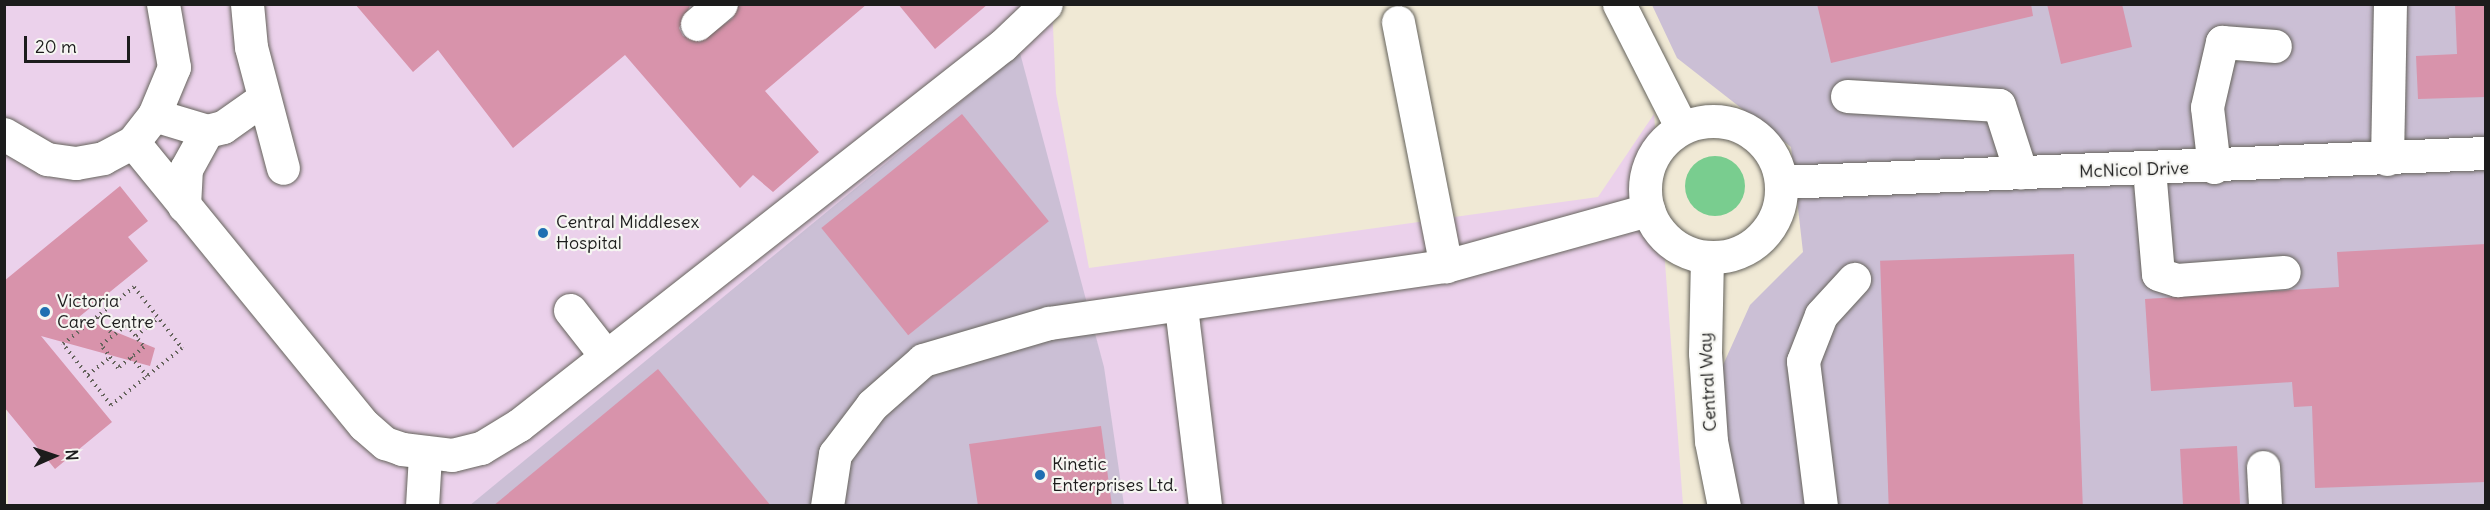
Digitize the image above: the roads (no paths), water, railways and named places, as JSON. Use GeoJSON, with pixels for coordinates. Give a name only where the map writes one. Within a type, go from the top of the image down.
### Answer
{"type":"FeatureCollection","features":[{"type":"Feature","properties":{"kind":"street"},"geometry":{"type":"LineString","coordinates":[[4,134],[47,159],[75,163],[102,158],[133,142],[154,115],[174,67],[163,4]]}},
{"type":"Feature","properties":{"kind":"street"},"geometry":{"type":"LineString","coordinates":[[247,4],[264,98],[283,168]]}},
{"type":"Feature","properties":{"kind":"street"},"geometry":{"type":"LineString","coordinates":[[133,142],[364,425],[385,443],[425,455],[481,448],[606,356],[1003,45],[1046,4]]}},
{"type":"Feature","properties":{"kind":"street"},"geometry":{"type":"LineString","coordinates":[[1619,4],[1681,126]]}},
{"type":"Feature","properties":{"kind":"street"},"geometry":{"type":"LineString","coordinates":[[2388,159],[2390,4]]}},
{"type":"Feature","properties":{"kind":"street"},"geometry":{"type":"LineString","coordinates":[[1398,22],[1446,266]]}},
{"type":"Feature","properties":{"kind":"street"},"geometry":{"type":"LineString","coordinates":[[2214,166],[2207,107],[2222,42],[2275,46]]}},
{"type":"Feature","properties":{"kind":"street"},"geometry":{"type":"LineString","coordinates":[[1847,96],[2000,105],[2021,173]]}},
{"type":"Feature","properties":{"kind":"street"},"geometry":{"type":"LineString","coordinates":[[154,115],[207,131],[223,127],[264,98]]}},
{"type":"Feature","properties":{"kind":"street"},"geometry":{"type":"LineString","coordinates":[[1717,120],[1748,130],[1772,154],[1782,182],[1776,215],[1761,237],[1740,252],[1707,257],[1675,246],[1648,210],[1644,188],[1652,157],[1681,126],[1717,120]]}},
{"type":"Feature","properties":{"kind":"street"},"geometry":{"type":"LineString","coordinates":[[184,206],[186,169],[207,131]]}},
{"type":"Feature","properties":{"kind":"street","name":"McNicol Drive"},"geometry":{"type":"LineString","coordinates":[[1782,182],[2149,169],[2486,153]]}},
{"type":"Feature","properties":{"kind":"street"},"geometry":{"type":"LineString","coordinates":[[2149,169],[2158,274],[2177,280],[2284,272]]}},
{"type":"Feature","properties":{"kind":"street"},"geometry":{"type":"LineString","coordinates":[[826,506],[835,454],[872,405],[923,360],[1049,323],[1181,307],[1446,266],[1648,210]]}},
{"type":"Feature","properties":{"kind":"street","name":"Central Way"},"geometry":{"type":"LineString","coordinates":[[1707,257],[1706,364],[1711,441],[1724,506]]}},
{"type":"Feature","properties":{"kind":"street"},"geometry":{"type":"LineString","coordinates":[[1821,506],[1803,361],[1821,315],[1854,279]]}},
{"type":"Feature","properties":{"kind":"street"},"geometry":{"type":"LineString","coordinates":[[1181,307],[1205,506]]}},
{"type":"Feature","properties":{"kind":"street"},"geometry":{"type":"LineString","coordinates":[[570,310],[606,356]]}},
{"type":"Feature","properties":{"kind":"street"},"geometry":{"type":"LineString","coordinates":[[422,506],[425,455]]}},
{"type":"Feature","properties":{"kind":"street"},"geometry":{"type":"LineString","coordinates":[[2263,467],[2265,506]]}},
{"type":"Feature","properties":{"kind":"place","name":"Central Middlesex Hospital"},"geometry":{"type":"Point","coordinates":[543,233]}},
{"type":"Feature","properties":{"kind":"place","name":"Victoria Care Centre"},"geometry":{"type":"Point","coordinates":[45,312]}},
{"type":"Feature","properties":{"kind":"place","name":"Kinetic Enterprises Ltd."},"geometry":{"type":"Point","coordinates":[1040,475]}}]}
